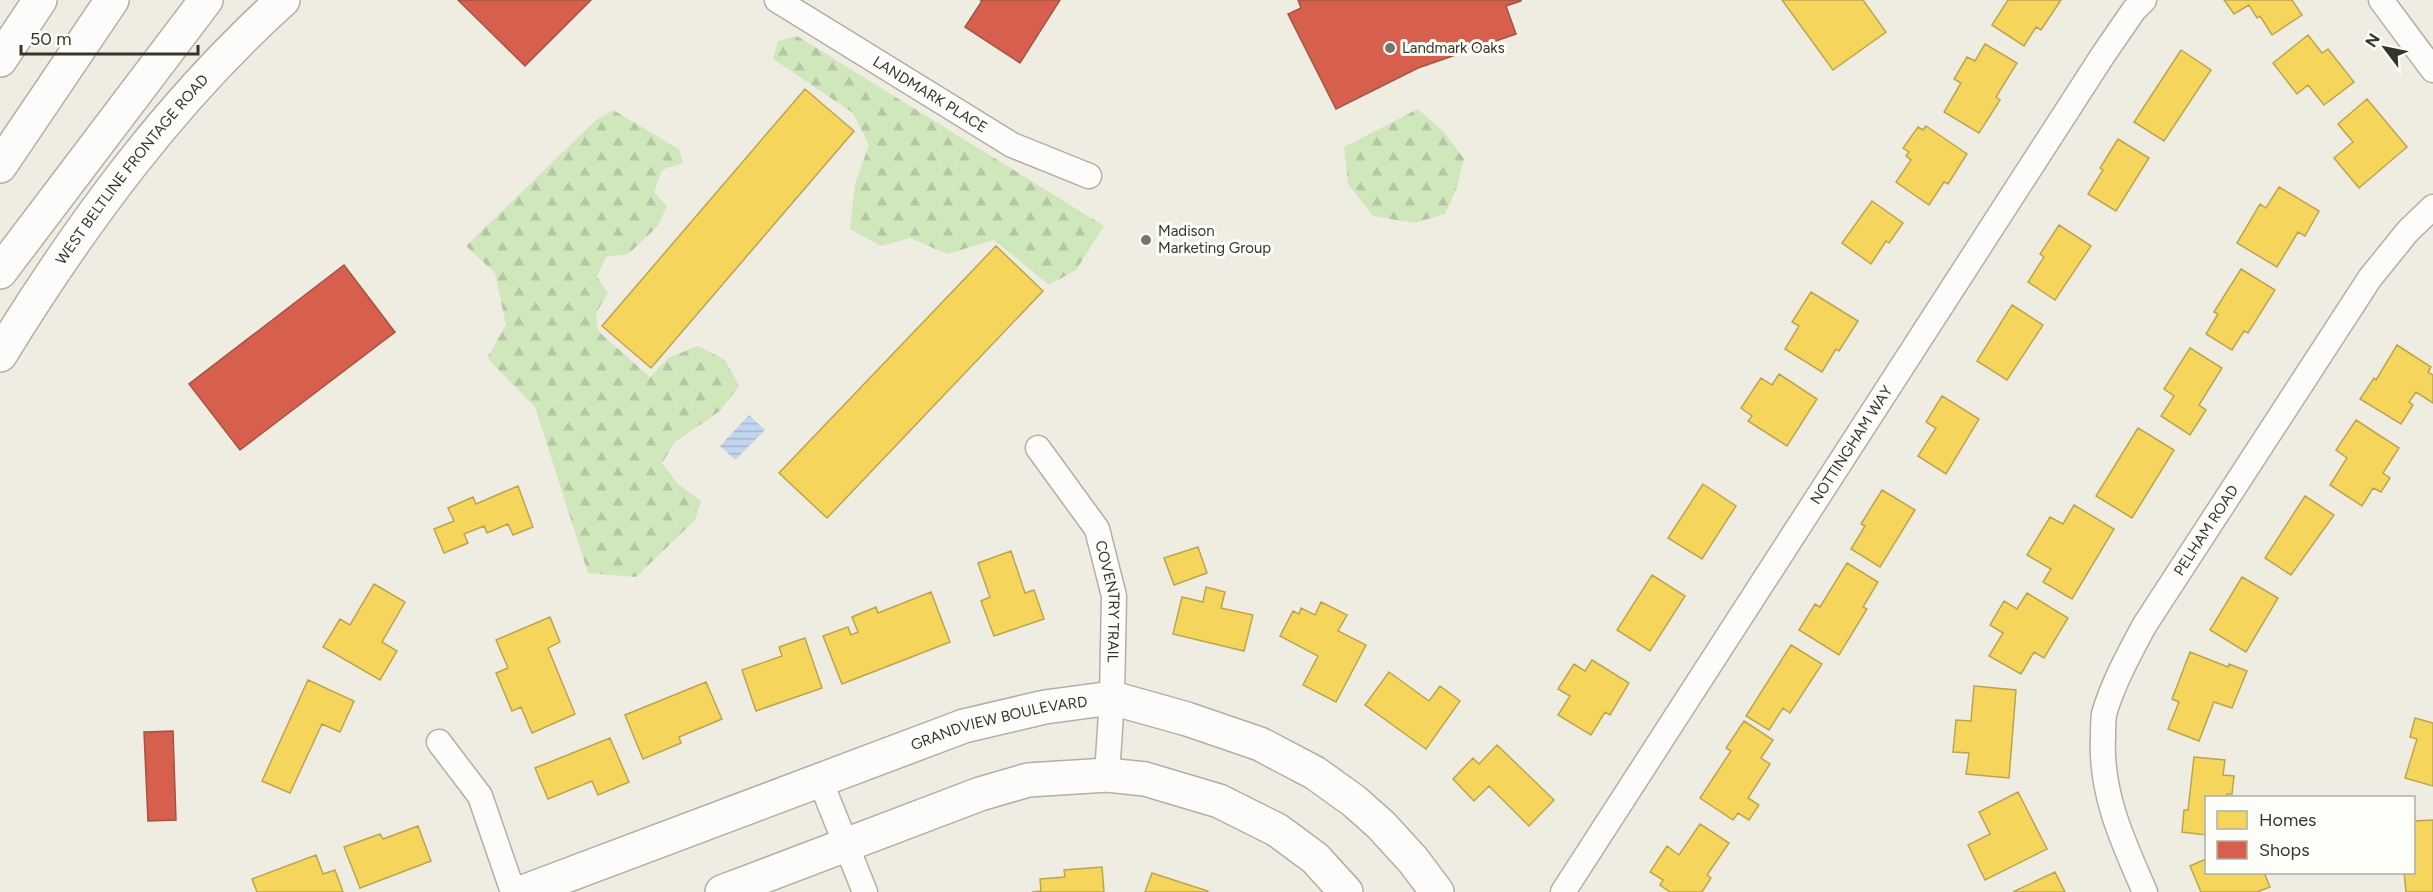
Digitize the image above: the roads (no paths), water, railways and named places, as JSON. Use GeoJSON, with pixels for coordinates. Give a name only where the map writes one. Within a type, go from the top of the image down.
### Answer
{"type":"FeatureCollection","features":[{"type":"Feature","properties":{"kind":"main road"},"geometry":{"type":"LineString","coordinates":[[0,60],[40,0]]}},
{"type":"Feature","properties":{"kind":"main road"},"geometry":{"type":"LineString","coordinates":[[0,166],[112,0]]}},
{"type":"Feature","properties":{"kind":"main road"},"geometry":{"type":"LineString","coordinates":[[0,272],[206,0]]}},
{"type":"Feature","properties":{"kind":"main road","name":"WEST BELTLINE FRONTAGE ROAD"},"geometry":{"type":"LineString","coordinates":[[0,355],[35,298],[95,210],[151,139],[198,83],[283,0]]}},
{"type":"Feature","properties":{"kind":"main road","name":"GRANDVIEW BOULEVARD"},"geometry":{"type":"LineString","coordinates":[[523,892],[964,726],[1046,707],[1112,698],[1187,719],[1260,744],[1315,773],[1382,825],[1437,892]]}},
{"type":"Feature","properties":{"kind":"main road"},"geometry":{"type":"LineString","coordinates":[[722,892],[980,794],[1028,780],[1107,775],[1145,779],[1219,801],[1277,830],[1315,858],[1346,892]]}},
{"type":"Feature","properties":{"kind":"street","name":"LANDMARK PLACE"},"geometry":{"type":"LineString","coordinates":[[777,0],[1012,145],[1089,176]]}},
{"type":"Feature","properties":{"kind":"street","name":"NOTTINGHAM WAY"},"geometry":{"type":"LineString","coordinates":[[1563,892],[2096,65],[2134,10],[2144,0]]}},
{"type":"Feature","properties":{"kind":"street"},"geometry":{"type":"LineString","coordinates":[[2382,0],[2433,70]]}},
{"type":"Feature","properties":{"kind":"street","name":"PELHAM ROAD"},"geometry":{"type":"LineString","coordinates":[[2145,892],[2121,839],[2105,787],[2102,752],[2104,716],[2122,667],[2144,626],[2370,278],[2408,231],[2433,207]]}},
{"type":"Feature","properties":{"kind":"street","name":"COVENTRY TRAIL"},"geometry":{"type":"LineString","coordinates":[[1038,448],[1097,529],[1114,596],[1112,698],[1107,775]]}},
{"type":"Feature","properties":{"kind":"street"},"geometry":{"type":"LineString","coordinates":[[439,742],[480,796],[513,892]]}},
{"type":"Feature","properties":{"kind":"street"},"geometry":{"type":"LineString","coordinates":[[820,780],[865,892]]}},
{"type":"Feature","properties":{"kind":"water"},"geometry":{"type":"Polygon","coordinates":[[[749,415],[765,430],[735,460],[720,446],[749,415]]]}},
{"type":"Feature","properties":{"kind":"place","name":"Landmark Oaks"},"geometry":{"type":"Point","coordinates":[1390,48]}},
{"type":"Feature","properties":{"kind":"place","name":"Madison Marketing Group"},"geometry":{"type":"Point","coordinates":[1146,240]}}]}
